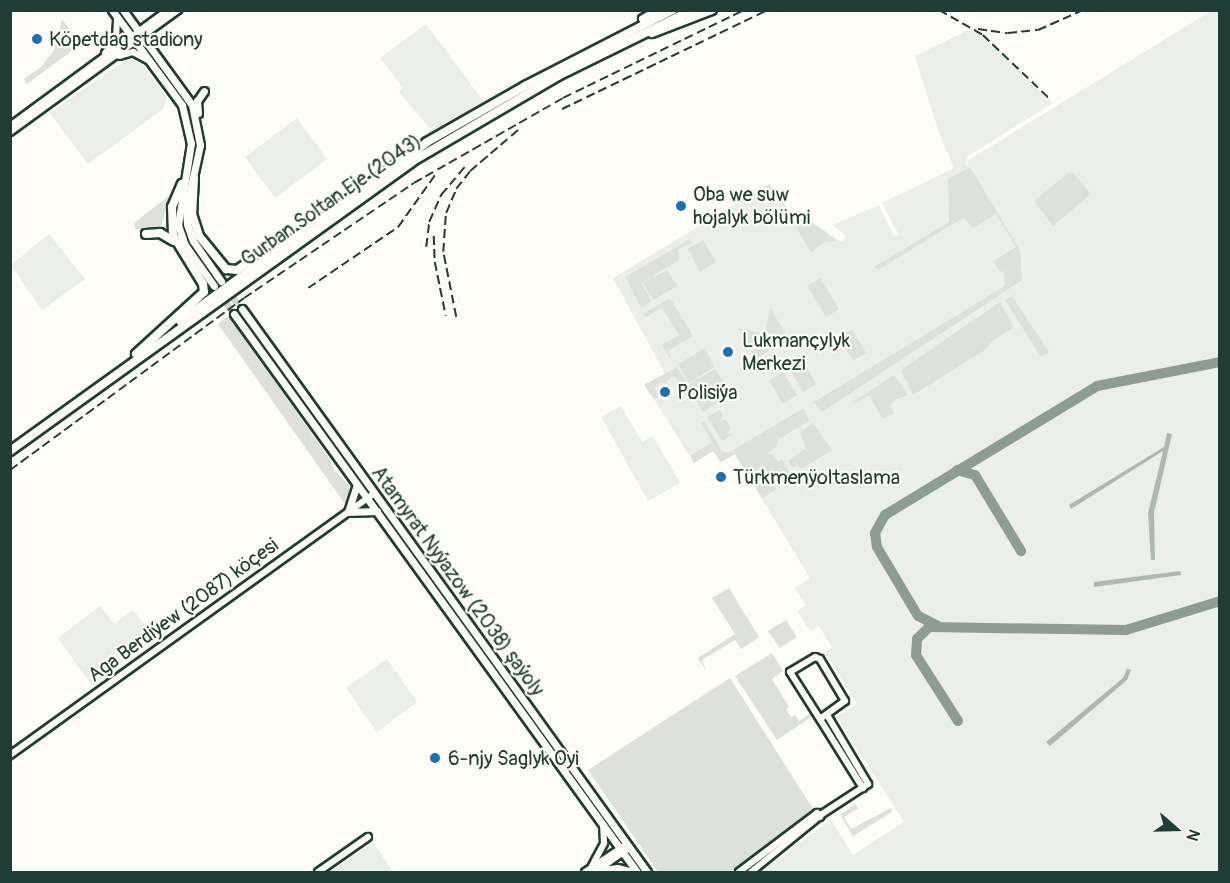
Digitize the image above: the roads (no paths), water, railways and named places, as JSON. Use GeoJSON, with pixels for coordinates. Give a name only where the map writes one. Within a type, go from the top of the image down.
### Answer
{"type":"FeatureCollection","features":[{"type":"Feature","properties":{"kind":"highway"},"geometry":{"type":"LineString","coordinates":[[658,10],[643,29],[658,33],[712,10]]}},
{"type":"Feature","properties":{"kind":"highway","name":"Gurban Soltan Eje (2043)"},"geometry":{"type":"LineString","coordinates":[[10,451],[413,161],[674,10]]}},
{"type":"Feature","properties":{"kind":"highway","name":"Gurban Soltan Eje (2043)"},"geometry":{"type":"LineString","coordinates":[[10,444],[136,354],[305,227],[427,142],[643,29],[692,10]]}},
{"type":"Feature","properties":{"kind":"highway"},"geometry":{"type":"LineString","coordinates":[[194,178],[192,214],[196,231],[226,269],[241,268],[277,242],[305,227]]}},
{"type":"Feature","properties":{"kind":"highway"},"geometry":{"type":"LineString","coordinates":[[174,241],[172,207],[182,184]]}},
{"type":"Feature","properties":{"kind":"highway"},"geometry":{"type":"LineString","coordinates":[[136,354],[204,292],[203,284],[174,241],[160,234],[146,234]]}},
{"type":"Feature","properties":{"kind":"main road"},"geometry":{"type":"LineString","coordinates":[[123,10],[151,63],[179,100],[188,123],[191,150],[177,212],[179,233],[218,284],[193,242],[187,224],[200,136],[197,106],[204,91]]}},
{"type":"Feature","properties":{"kind":"main road"},"geometry":{"type":"LineString","coordinates":[[114,13],[136,36],[192,105],[200,136]]}},
{"type":"Feature","properties":{"kind":"main road","name":"Atamyrat Nyýazow (2038) şaýoly"},"geometry":{"type":"LineString","coordinates":[[242,309],[375,493],[625,848],[636,873]]}},
{"type":"Feature","properties":{"kind":"main road","name":"Atamyrat Nyýazow (2038) şaýoly"},"geometry":{"type":"LineString","coordinates":[[234,314],[603,824],[647,873]]}},
{"type":"Feature","properties":{"kind":"main road"},"geometry":{"type":"LineString","coordinates":[[356,483],[356,494],[348,512],[377,511]]}},
{"type":"Feature","properties":{"kind":"street"},"geometry":{"type":"LineString","coordinates":[[10,132],[168,10]]}},
{"type":"Feature","properties":{"kind":"street"},"geometry":{"type":"LineString","coordinates":[[136,36],[178,10]]}},
{"type":"Feature","properties":{"kind":"street"},"geometry":{"type":"LineString","coordinates":[[105,60],[116,39],[114,13]]}},
{"type":"Feature","properties":{"kind":"street"},"geometry":{"type":"LineString","coordinates":[[10,126],[105,60],[129,52],[151,63]]}},
{"type":"Feature","properties":{"kind":"street","name":"Aga Berdiýew (2087) köçesi"},"geometry":{"type":"LineString","coordinates":[[10,755],[375,493]]}},
{"type":"Feature","properties":{"kind":"street"},"geometry":{"type":"LineString","coordinates":[[819,718],[827,715],[845,700],[820,659],[813,657],[790,672],[819,718],[864,788]]}},
{"type":"Feature","properties":{"kind":"street"},"geometry":{"type":"LineString","coordinates":[[739,873],[818,815],[864,788],[868,779],[827,715]]}},
{"type":"Feature","properties":{"kind":"street"},"geometry":{"type":"LineString","coordinates":[[751,873],[818,815]]}},
{"type":"Feature","properties":{"kind":"street"},"geometry":{"type":"LineString","coordinates":[[592,871],[604,843],[603,824]]}},
{"type":"Feature","properties":{"kind":"street"},"geometry":{"type":"LineString","coordinates":[[318,873],[368,837]]}},
{"type":"Feature","properties":{"kind":"street"},"geometry":{"type":"LineString","coordinates":[[592,871],[625,848]]}},
{"type":"Feature","properties":{"kind":"street"},"geometry":{"type":"LineString","coordinates":[[592,871],[618,868],[636,873]]}},
{"type":"Feature","properties":{"kind":"tunnel"},"geometry":{"type":"LineString","coordinates":[[214,286],[234,314]]}},
{"type":"Feature","properties":{"kind":"tunnel"},"geometry":{"type":"LineString","coordinates":[[227,290],[242,309]]}},
{"type":"Feature","properties":{"kind":"railway"},"geometry":{"type":"LineString","coordinates":[[10,470],[244,298],[414,183],[563,98],[744,10]]}},
{"type":"Feature","properties":{"kind":"railway"},"geometry":{"type":"LineString","coordinates":[[562,109],[768,10]]}},
{"type":"Feature","properties":{"kind":"railway"},"geometry":{"type":"LineString","coordinates":[[939,10],[983,35],[1051,100]]}},
{"type":"Feature","properties":{"kind":"railway"},"geometry":{"type":"LineString","coordinates":[[978,29],[1008,33],[1038,30],[1083,10]]}},
{"type":"Feature","properties":{"kind":"railway"},"geometry":{"type":"LineString","coordinates":[[456,317],[443,252],[446,213],[456,189],[470,171],[519,129]]}},
{"type":"Feature","properties":{"kind":"railway"},"geometry":{"type":"LineString","coordinates":[[426,247],[429,222],[441,195],[465,166]]}},
{"type":"Feature","properties":{"kind":"railway"},"geometry":{"type":"LineString","coordinates":[[308,288],[398,227],[435,175]]}},
{"type":"Feature","properties":{"kind":"railway"},"geometry":{"type":"LineString","coordinates":[[434,236],[435,262],[446,316]]}},
{"type":"Feature","properties":{"kind":"place","name":"Köpetdag stadiony"},"geometry":{"type":"Point","coordinates":[37,39]}},
{"type":"Feature","properties":{"kind":"place","name":"Oba we suw hojalyk bölümi"},"geometry":{"type":"Point","coordinates":[681,206]}},
{"type":"Feature","properties":{"kind":"place","name":"Lukmançylyk Merkezi"},"geometry":{"type":"Point","coordinates":[728,352]}},
{"type":"Feature","properties":{"kind":"place","name":"Polisiýa"},"geometry":{"type":"Point","coordinates":[665,392]}},
{"type":"Feature","properties":{"kind":"place","name":"Türkmenÿoltaslama"},"geometry":{"type":"Point","coordinates":[721,477]}},
{"type":"Feature","properties":{"kind":"place","name":"6-njy Saglyk Oyi"},"geometry":{"type":"Point","coordinates":[435,758]}}]}
